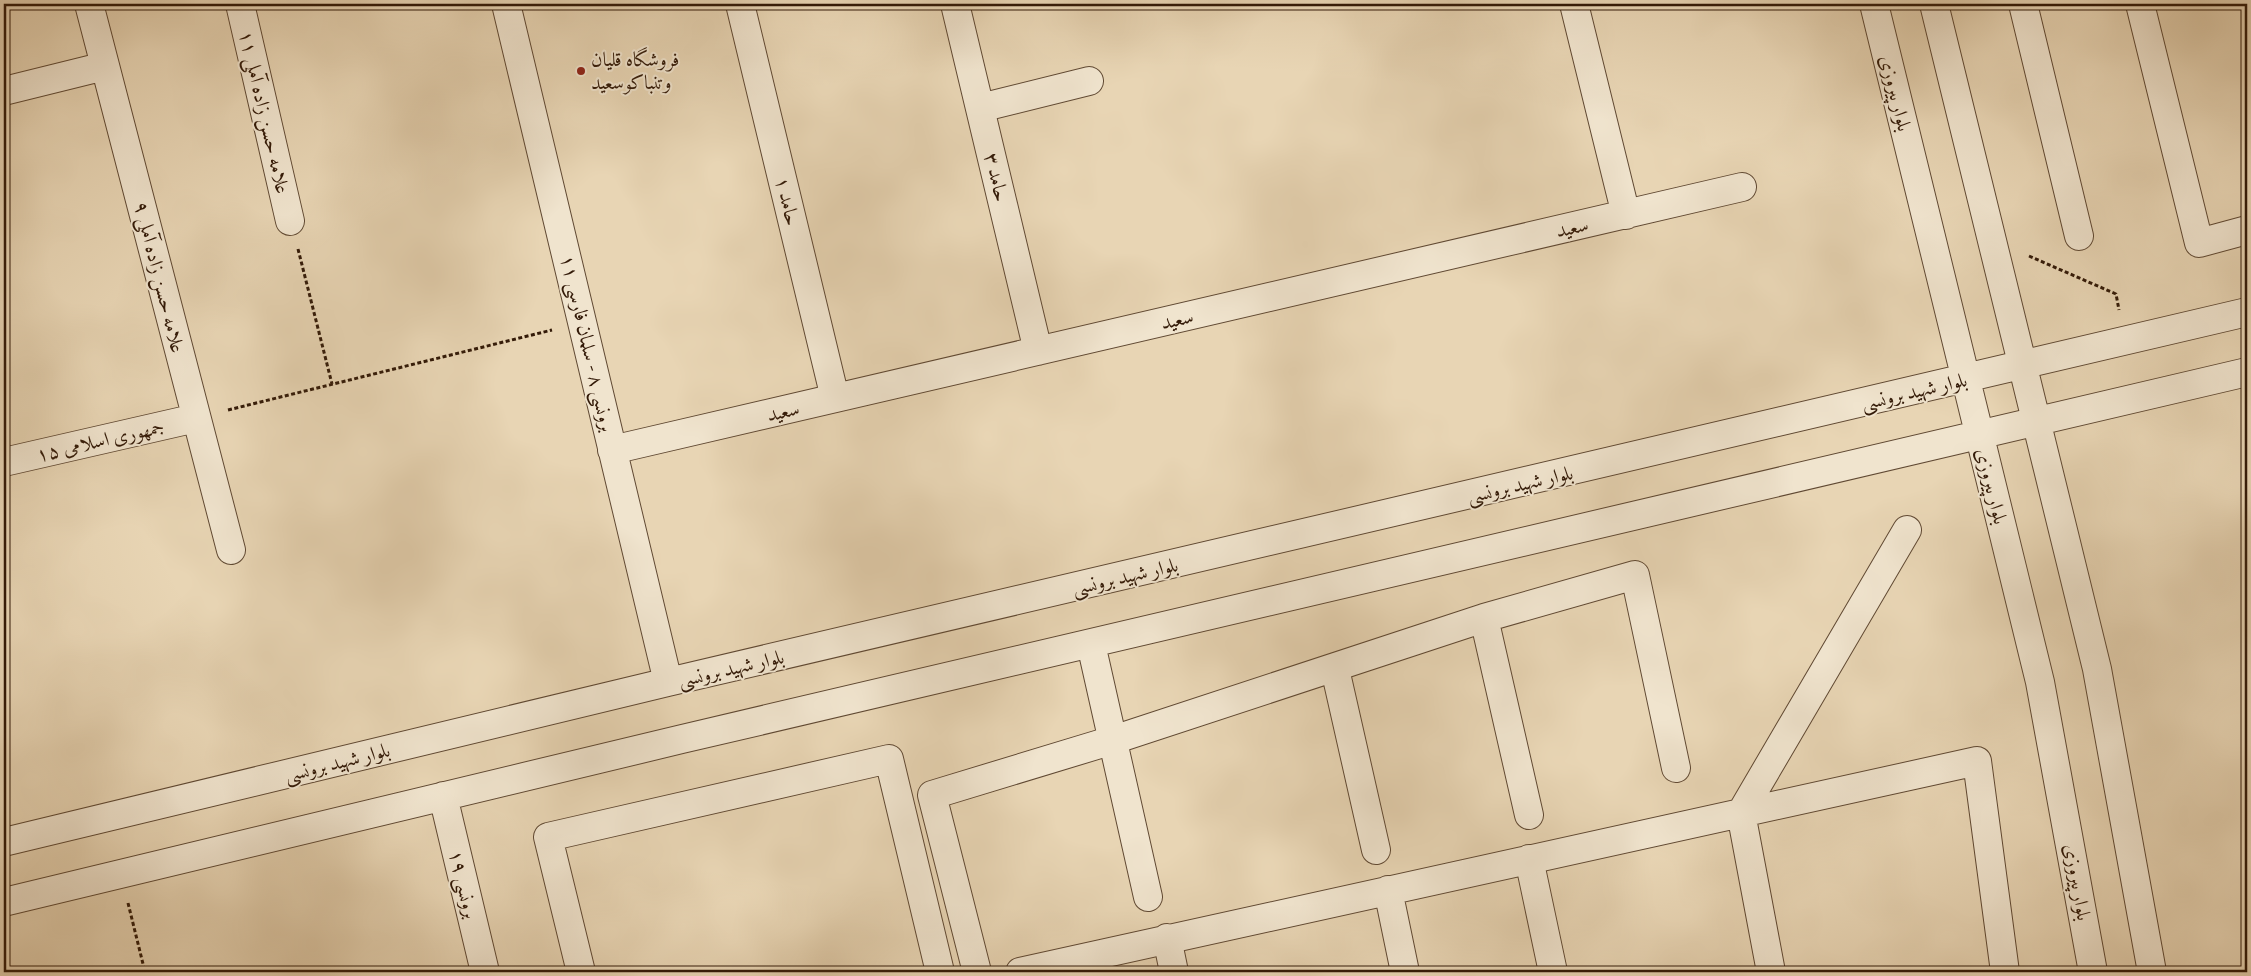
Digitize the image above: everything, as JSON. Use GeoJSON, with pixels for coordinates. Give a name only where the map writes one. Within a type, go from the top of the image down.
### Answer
{"type":"FeatureCollection","features":[{"type":"Feature","properties":{"kind":"street","name":"علامه حسن زاده آملی ۹"},"geometry":{"type":"LineString","coordinates":[[89,4],[231,550]]}},
{"type":"Feature","properties":{"kind":"street","name":"علامه حسن زاده آملی ۱۱"},"geometry":{"type":"LineString","coordinates":[[240,4],[290,221]]}},
{"type":"Feature","properties":{"kind":"street","name":"برونسی ۸ - سلمان فارسی ۱۱"},"geometry":{"type":"LineString","coordinates":[[506,4],[584,322],[612,450],[668,682]]}},
{"type":"Feature","properties":{"kind":"street","name":"حامد ۱"},"geometry":{"type":"LineString","coordinates":[[740,4],[834,398]]}},
{"type":"Feature","properties":{"kind":"street","name":"حامد ۳"},"geometry":{"type":"LineString","coordinates":[[955,4],[1038,351]]}},
{"type":"Feature","properties":{"kind":"street"},"geometry":{"type":"LineString","coordinates":[[1574,4],[1626,215]]}},
{"type":"Feature","properties":{"kind":"street","name":"بلوار پیروزی"},"geometry":{"type":"LineString","coordinates":[[1874,4],[2040,682],[2093,972]]}},
{"type":"Feature","properties":{"kind":"street"},"geometry":{"type":"LineString","coordinates":[[1934,4],[2098,669],[2152,972]]}},
{"type":"Feature","properties":{"kind":"street"},"geometry":{"type":"LineString","coordinates":[[2023,4],[2079,236]]}},
{"type":"Feature","properties":{"kind":"street"},"geometry":{"type":"LineString","coordinates":[[2140,4],[2199,243],[2247,230]]}},
{"type":"Feature","properties":{"kind":"street"},"geometry":{"type":"LineString","coordinates":[[4,91],[105,66]]}},
{"type":"Feature","properties":{"kind":"street"},"geometry":{"type":"LineString","coordinates":[[980,108],[1089,81]]}},
{"type":"Feature","properties":{"kind":"street","name":"سعید"},"geometry":{"type":"LineString","coordinates":[[612,450],[1742,187]]}},
{"type":"Feature","properties":{"kind":"street","name":"بلوار شهید برونسی"},"geometry":{"type":"LineString","coordinates":[[4,842],[668,682],[2247,312]]}},
{"type":"Feature","properties":{"kind":"street"},"geometry":{"type":"LineString","coordinates":[[4,902],[443,796],[2247,372]]}},
{"type":"Feature","properties":{"kind":"street","name":"جمهوری اسلامی ۱۵"},"geometry":{"type":"LineString","coordinates":[[4,462],[196,418]]}},
{"type":"Feature","properties":{"kind":"street"},"geometry":{"type":"LineString","coordinates":[[1771,972],[1741,813],[1907,530]]}},
{"type":"Feature","properties":{"kind":"street"},"geometry":{"type":"LineString","coordinates":[[977,972],[932,795],[1113,740],[1334,669],[1484,618],[1635,575],[1676,768]]}},
{"type":"Feature","properties":{"kind":"street"},"geometry":{"type":"LineString","coordinates":[[1484,618],[1529,815]]}},
{"type":"Feature","properties":{"kind":"street"},"geometry":{"type":"LineString","coordinates":[[1091,644],[1148,897]]}},
{"type":"Feature","properties":{"kind":"street"},"geometry":{"type":"LineString","coordinates":[[1334,669],[1376,850]]}},
{"type":"Feature","properties":{"kind":"street"},"geometry":{"type":"LineString","coordinates":[[581,972],[548,837],[889,759],[940,972]]}},
{"type":"Feature","properties":{"kind":"street"},"geometry":{"type":"LineString","coordinates":[[1020,972],[1167,938],[1977,761],[2005,972]]}},
{"type":"Feature","properties":{"kind":"street","name":"برونسی ۱۹"},"geometry":{"type":"LineString","coordinates":[[443,796],[485,972]]}},
{"type":"Feature","properties":{"kind":"street"},"geometry":{"type":"LineString","coordinates":[[1529,859],[1553,972]]}},
{"type":"Feature","properties":{"kind":"street"},"geometry":{"type":"LineString","coordinates":[[1388,890],[1405,972]]}},
{"type":"Feature","properties":{"kind":"street"},"geometry":{"type":"LineString","coordinates":[[1167,938],[1174,972]]}},
{"type":"Feature","properties":{"kind":"path"},"geometry":{"type":"LineString","coordinates":[[290,221],[332,384]]}},
{"type":"Feature","properties":{"kind":"path"},"geometry":{"type":"LineString","coordinates":[[1998,265],[2029,256],[2116,294],[2126,341]]}},
{"type":"Feature","properties":{"kind":"path"},"geometry":{"type":"LineString","coordinates":[[196,418],[584,322]]}},
{"type":"Feature","properties":{"kind":"path"},"geometry":{"type":"LineString","coordinates":[[121,874],[145,972]]}},
{"type":"Feature","properties":{"kind":"place","name":"فروشگاه قلیان وتنباکوسعید"},"geometry":{"type":"Point","coordinates":[581,71]}}]}
